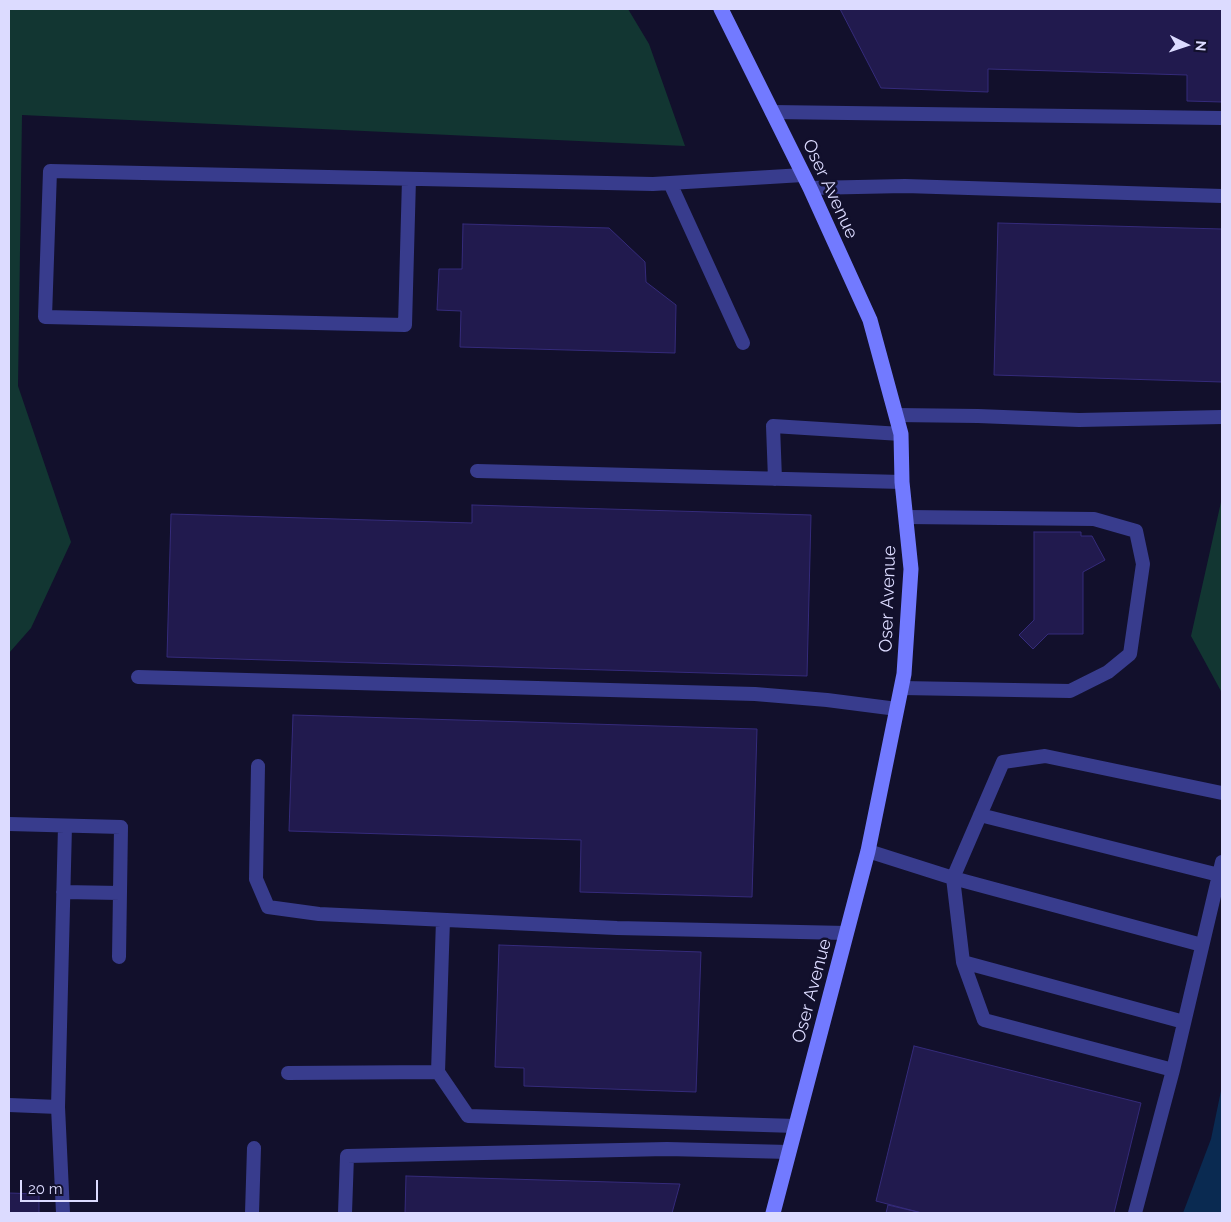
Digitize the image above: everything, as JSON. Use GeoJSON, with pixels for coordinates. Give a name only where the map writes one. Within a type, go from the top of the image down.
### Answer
{"type":"FeatureCollection","features":[{"type":"Feature","properties":{"kind":"street","name":"Oser Avenue"},"geometry":{"type":"LineString","coordinates":[[721,9],[806,181],[870,320],[901,434],[902,482],[911,569],[902,688],[868,851],[773,1213]]}},
{"type":"Feature","properties":{"kind":"lane"},"geometry":{"type":"LineString","coordinates":[[772,112],[1222,118]]}},
{"type":"Feature","properties":{"kind":"lane"},"geometry":{"type":"LineString","coordinates":[[409,179],[405,324],[45,317],[50,171],[670,183],[806,181],[1222,196]]}},
{"type":"Feature","properties":{"kind":"lane"},"geometry":{"type":"LineString","coordinates":[[670,183],[743,343]]}},
{"type":"Feature","properties":{"kind":"lane"},"geometry":{"type":"LineString","coordinates":[[896,415],[1079,420],[1222,417]]}},
{"type":"Feature","properties":{"kind":"lane"},"geometry":{"type":"LineString","coordinates":[[775,479],[773,426],[901,434]]}},
{"type":"Feature","properties":{"kind":"lane"},"geometry":{"type":"LineString","coordinates":[[477,471],[902,482]]}},
{"type":"Feature","properties":{"kind":"lane"},"geometry":{"type":"LineString","coordinates":[[902,688],[1070,691],[1108,672],[1130,654],[1143,564],[1136,531],[1094,519],[907,517]]}},
{"type":"Feature","properties":{"kind":"lane"},"geometry":{"type":"LineString","coordinates":[[138,677],[755,694],[827,700],[897,709]]}},
{"type":"Feature","properties":{"kind":"lane"},"geometry":{"type":"LineString","coordinates":[[1173,1070],[984,1020],[963,962],[953,878],[1003,762],[1045,756],[1222,793]]}},
{"type":"Feature","properties":{"kind":"lane"},"geometry":{"type":"LineString","coordinates":[[258,766],[256,879],[268,907],[319,914],[617,928],[846,933]]}},
{"type":"Feature","properties":{"kind":"lane"},"geometry":{"type":"LineString","coordinates":[[980,815],[1221,869],[1173,1070],[1135,1213]]}},
{"type":"Feature","properties":{"kind":"lane"},"geometry":{"type":"LineString","coordinates":[[9,824],[121,827],[119,958]]}},
{"type":"Feature","properties":{"kind":"lane"},"geometry":{"type":"LineString","coordinates":[[63,1213],[58,1107],[65,826]]}},
{"type":"Feature","properties":{"kind":"lane"},"geometry":{"type":"LineString","coordinates":[[868,851],[953,878],[1202,946]]}},
{"type":"Feature","properties":{"kind":"lane"},"geometry":{"type":"LineString","coordinates":[[64,892],[120,893]]}},
{"type":"Feature","properties":{"kind":"lane"},"geometry":{"type":"LineString","coordinates":[[443,920],[438,1072],[468,1116],[796,1126]]}},
{"type":"Feature","properties":{"kind":"lane"},"geometry":{"type":"LineString","coordinates":[[963,962],[1184,1022]]}},
{"type":"Feature","properties":{"kind":"lane"},"geometry":{"type":"LineString","coordinates":[[288,1073],[438,1072]]}},
{"type":"Feature","properties":{"kind":"lane"},"geometry":{"type":"LineString","coordinates":[[9,1105],[58,1107]]}},
{"type":"Feature","properties":{"kind":"lane"},"geometry":{"type":"LineString","coordinates":[[252,1213],[254,1148]]}},
{"type":"Feature","properties":{"kind":"lane"},"geometry":{"type":"LineString","coordinates":[[345,1213],[347,1156],[667,1149],[789,1152]]}},
{"type":"Feature","properties":{"kind":"green space"},"geometry":{"type":"Polygon","coordinates":[[[9,9],[628,9],[649,44],[685,146],[22,115],[18,386],[71,542],[31,628],[9,653],[9,9]]]}},
{"type":"Feature","properties":{"kind":"green space"},"geometry":{"type":"Polygon","coordinates":[[[1222,502],[1222,693],[1191,636],[1222,502]]]}},
{"type":"Feature","properties":{"kind":"water"},"geometry":{"type":"Polygon","coordinates":[[[1222,1086],[1222,1213],[1183,1213],[1211,1139],[1222,1086]]]}},
{"type":"Feature","properties":{"kind":"building"},"geometry":{"type":"Polygon","coordinates":[[[840,9],[1222,9],[1222,102],[1187,101],[1187,75],[988,69],[988,92],[881,88],[840,9]]]}},
{"type":"Feature","properties":{"kind":"building"},"geometry":{"type":"Polygon","coordinates":[[[998,223],[1222,229],[1222,382],[994,375],[998,223]]]}},
{"type":"Feature","properties":{"kind":"building"},"geometry":{"type":"Polygon","coordinates":[[[463,224],[609,228],[645,262],[646,282],[676,305],[675,353],[460,347],[461,311],[437,310],[439,269],[462,269],[463,224]]]}},
{"type":"Feature","properties":{"kind":"building"},"geometry":{"type":"Polygon","coordinates":[[[472,505],[811,515],[807,676],[167,657],[171,514],[472,523],[472,505]]]}},
{"type":"Feature","properties":{"kind":"building"},"geometry":{"type":"Polygon","coordinates":[[[1034,532],[1081,532],[1081,536],[1092,536],[1105,560],[1083,572],[1083,634],[1048,634],[1033,649],[1019,635],[1034,620],[1034,532]]]}},
{"type":"Feature","properties":{"kind":"building"},"geometry":{"type":"Polygon","coordinates":[[[293,715],[757,729],[752,897],[580,892],[581,840],[289,831],[293,715]]]}},
{"type":"Feature","properties":{"kind":"building"},"geometry":{"type":"Polygon","coordinates":[[[499,945],[701,952],[696,1092],[524,1086],[524,1068],[495,1067],[499,945]]]}},
{"type":"Feature","properties":{"kind":"building"},"geometry":{"type":"Polygon","coordinates":[[[914,1046],[1141,1103],[1114,1213],[922,1213],[876,1201],[914,1046]]]}},
{"type":"Feature","properties":{"kind":"building"},"geometry":{"type":"Polygon","coordinates":[[[406,1176],[680,1184],[672,1213],[405,1213],[406,1176]]]}},
{"type":"Feature","properties":{"kind":"building"},"geometry":{"type":"Polygon","coordinates":[[[9,1193],[39,1194],[39,1213],[9,1213],[9,1193]]]}},
{"type":"Feature","properties":{"kind":"building"},"geometry":{"type":"Polygon","coordinates":[[[888,1205],[922,1213],[886,1213],[888,1205]]]}}]}
